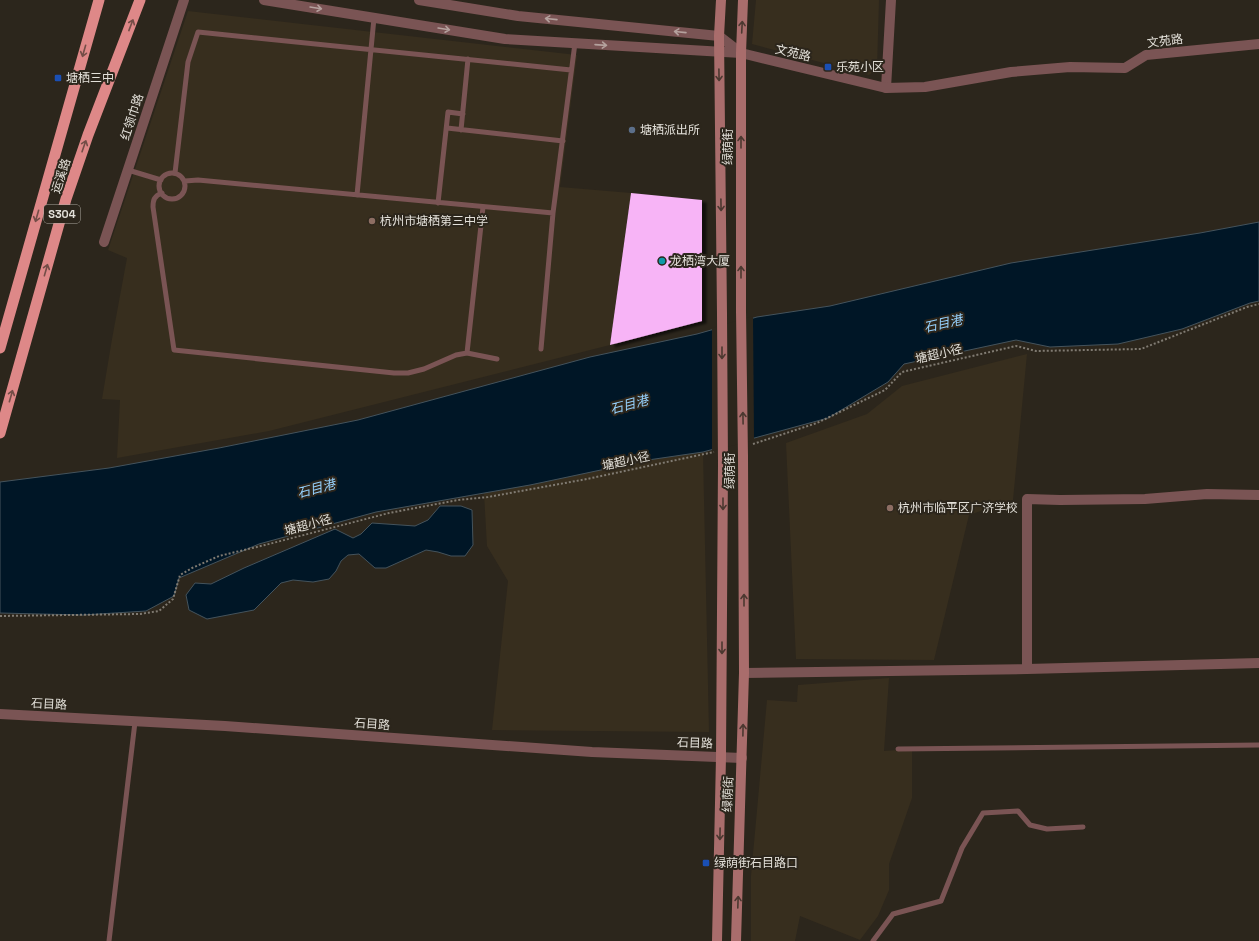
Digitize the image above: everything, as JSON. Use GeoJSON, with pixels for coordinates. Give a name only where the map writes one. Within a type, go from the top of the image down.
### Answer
{"type":"FeatureCollection","features":[{"type":"Feature","properties":{"kind":"highway","name":"运溪路"},"geometry":{"type":"LineString","coordinates":[[0,348],[99,0]]}},
{"type":"Feature","properties":{"kind":"highway","name":"运溪路"},"geometry":{"type":"LineString","coordinates":[[0,433],[66,199],[88,135],[140,0]]}},
{"type":"Feature","properties":{"kind":"main road","name":"绿荫街"},"geometry":{"type":"LineString","coordinates":[[717,941],[721,757],[723,465],[719,52],[721,0]]}},
{"type":"Feature","properties":{"kind":"main road","name":"绿荫街"},"geometry":{"type":"LineString","coordinates":[[736,941],[744,673],[741,311],[741,53],[743,0]]}},
{"type":"Feature","properties":{"kind":"street","name":"红领巾路"},"geometry":{"type":"LineString","coordinates":[[104,242],[184,0]]}},
{"type":"Feature","properties":{"kind":"street"},"geometry":{"type":"LineString","coordinates":[[264,0],[505,39],[741,53]]}},
{"type":"Feature","properties":{"kind":"street"},"geometry":{"type":"LineString","coordinates":[[419,0],[518,16],[719,36]]}},
{"type":"Feature","properties":{"kind":"street"},"geometry":{"type":"LineString","coordinates":[[886,88],[891,0]]}},
{"type":"Feature","properties":{"kind":"street","name":"文苑路"},"geometry":{"type":"LineString","coordinates":[[719,36],[741,53],[886,88],[925,87],[1011,72],[1063,67],[1125,68],[1146,55],[1259,44]]}},
{"type":"Feature","properties":{"kind":"street"},"geometry":{"type":"LineString","coordinates":[[1027,669],[1027,499],[1145,499],[1207,494],[1259,495]]}},
{"type":"Feature","properties":{"kind":"street"},"geometry":{"type":"LineString","coordinates":[[744,673],[1027,669],[1259,663]]}},
{"type":"Feature","properties":{"kind":"street","name":"石目路"},"geometry":{"type":"LineString","coordinates":[[0,714],[233,727],[592,752],[742,758]]}},
{"type":"Feature","properties":{"kind":"lane"},"geometry":{"type":"LineString","coordinates":[[357,195],[374,18]]}},
{"type":"Feature","properties":{"kind":"lane"},"geometry":{"type":"LineString","coordinates":[[175,173],[188,62],[198,32],[572,70]]}},
{"type":"Feature","properties":{"kind":"lane"},"geometry":{"type":"LineString","coordinates":[[541,349],[553,213],[575,43]]}},
{"type":"Feature","properties":{"kind":"lane"},"geometry":{"type":"LineString","coordinates":[[461,130],[468,59]]}},
{"type":"Feature","properties":{"kind":"lane"},"geometry":{"type":"LineString","coordinates":[[438,202],[448,112],[462,114]]}},
{"type":"Feature","properties":{"kind":"lane"},"geometry":{"type":"LineString","coordinates":[[446,128],[563,141]]}},
{"type":"Feature","properties":{"kind":"lane"},"geometry":{"type":"LineString","coordinates":[[128,170],[161,180]]}},
{"type":"Feature","properties":{"kind":"lane"},"geometry":{"type":"LineString","coordinates":[[175,173],[185,181],[185,186],[183,193],[176,198],[168,198],[160,189],[161,180],[167,174],[175,173]]}},
{"type":"Feature","properties":{"kind":"lane"},"geometry":{"type":"LineString","coordinates":[[185,181],[198,180],[553,213]]}},
{"type":"Feature","properties":{"kind":"lane"},"geometry":{"type":"LineString","coordinates":[[162,193],[153,199],[152,207],[174,350],[394,373],[408,373],[424,369],[456,355],[467,353],[497,359]]}},
{"type":"Feature","properties":{"kind":"lane"},"geometry":{"type":"LineString","coordinates":[[467,353],[483,207]]}},
{"type":"Feature","properties":{"kind":"lane"},"geometry":{"type":"LineString","coordinates":[[109,941],[135,722]]}},
{"type":"Feature","properties":{"kind":"lane"},"geometry":{"type":"LineString","coordinates":[[898,749],[1259,745]]}},
{"type":"Feature","properties":{"kind":"lane"},"geometry":{"type":"LineString","coordinates":[[873,941],[893,914],[940,901],[962,848],[983,814],[1018,811],[1030,825],[1047,829],[1083,827]]}},
{"type":"Feature","properties":{"kind":"path","name":"塘超小径"},"geometry":{"type":"LineString","coordinates":[[752,445],[817,423],[885,390],[902,372],[1016,346],[1036,351],[1141,349],[1247,307],[1259,304]]}},
{"type":"Feature","properties":{"kind":"path","name":"塘超小径"},"geometry":{"type":"LineString","coordinates":[[0,616],[140,614],[159,611],[173,599],[180,574],[219,556],[389,513],[458,500],[488,497],[714,452]]}},
{"type":"Feature","properties":{"kind":"shaded area"},"geometry":{"type":"Polygon","coordinates":[[[756,0],[879,0],[877,69],[869,75],[752,44],[756,0]]]}},
{"type":"Feature","properties":{"kind":"shaded area","name":"杭州市塘栖第三中学"},"geometry":{"type":"Polygon","coordinates":[[[188,11],[577,55],[560,187],[631,193],[610,345],[269,431],[117,458],[120,400],[102,399],[127,258],[108,250],[188,11]]]}},
{"type":"Feature","properties":{"kind":"shaded area","name":"杭州市临平区广济学校"},"geometry":{"type":"Polygon","coordinates":[[[1027,354],[1013,500],[969,515],[934,660],[796,659],[786,443],[867,414],[902,386],[1027,354]]]}},
{"type":"Feature","properties":{"kind":"shaded area"},"geometry":{"type":"Polygon","coordinates":[[[703,452],[709,732],[492,730],[508,581],[487,546],[484,493],[648,460],[703,452]]]}},
{"type":"Feature","properties":{"kind":"shaded area"},"geometry":{"type":"Polygon","coordinates":[[[889,678],[884,751],[912,749],[912,798],[889,864],[889,890],[878,916],[860,940],[800,916],[795,941],[751,941],[751,876],[767,700],[797,702],[798,685],[889,678]]]}},
{"type":"Feature","properties":{"kind":"water","name":"石目港"},"geometry":{"type":"Polygon","coordinates":[[[1259,222],[1259,301],[1182,329],[1118,344],[1050,347],[1016,340],[904,364],[888,382],[828,418],[703,452],[648,460],[530,485],[376,512],[259,544],[179,578],[174,596],[146,611],[83,615],[0,613],[0,482],[109,468],[358,420],[590,357],[697,334],[757,317],[830,306],[1011,263],[1200,233],[1259,222]]]}},
{"type":"Feature","properties":{"kind":"water"},"geometry":{"type":"Polygon","coordinates":[[[440,506],[461,506],[472,510],[473,545],[465,556],[451,556],[426,550],[386,568],[375,568],[359,554],[348,555],[341,561],[336,571],[329,579],[313,582],[293,580],[281,583],[254,610],[207,619],[189,610],[186,595],[195,583],[211,584],[244,568],[335,529],[353,538],[361,534],[372,523],[415,526],[428,520],[440,506]]]}},
{"type":"Feature","properties":{"kind":"pier"},"geometry":{"type":"Polygon","coordinates":[[[753,316],[754,440],[712,451],[712,328],[753,316]]]}},
{"type":"Feature","properties":{"kind":"building","name":"龙栖湾大厦"},"geometry":{"type":"Polygon","coordinates":[[[631,193],[702,200],[702,321],[610,345],[631,193]]]}},
{"type":"Feature","properties":{"kind":"place","name":"乐苑小区"},"geometry":{"type":"Point","coordinates":[828,67]}},
{"type":"Feature","properties":{"kind":"place","name":"塘栖三中"},"geometry":{"type":"Point","coordinates":[58,78]}},
{"type":"Feature","properties":{"kind":"place","name":"塘栖派出所"},"geometry":{"type":"Point","coordinates":[632,130]}},
{"type":"Feature","properties":{"kind":"place","name":"杭州市塘栖第三中学"},"geometry":{"type":"Point","coordinates":[372,221]}},
{"type":"Feature","properties":{"kind":"place","name":"龙栖湾大厦"},"geometry":{"type":"Point","coordinates":[662,261]}},
{"type":"Feature","properties":{"kind":"place","name":"杭州市临平区广济学校"},"geometry":{"type":"Point","coordinates":[890,508]}},
{"type":"Feature","properties":{"kind":"place","name":"绿荫街石目路口"},"geometry":{"type":"Point","coordinates":[706,863]}}]}
